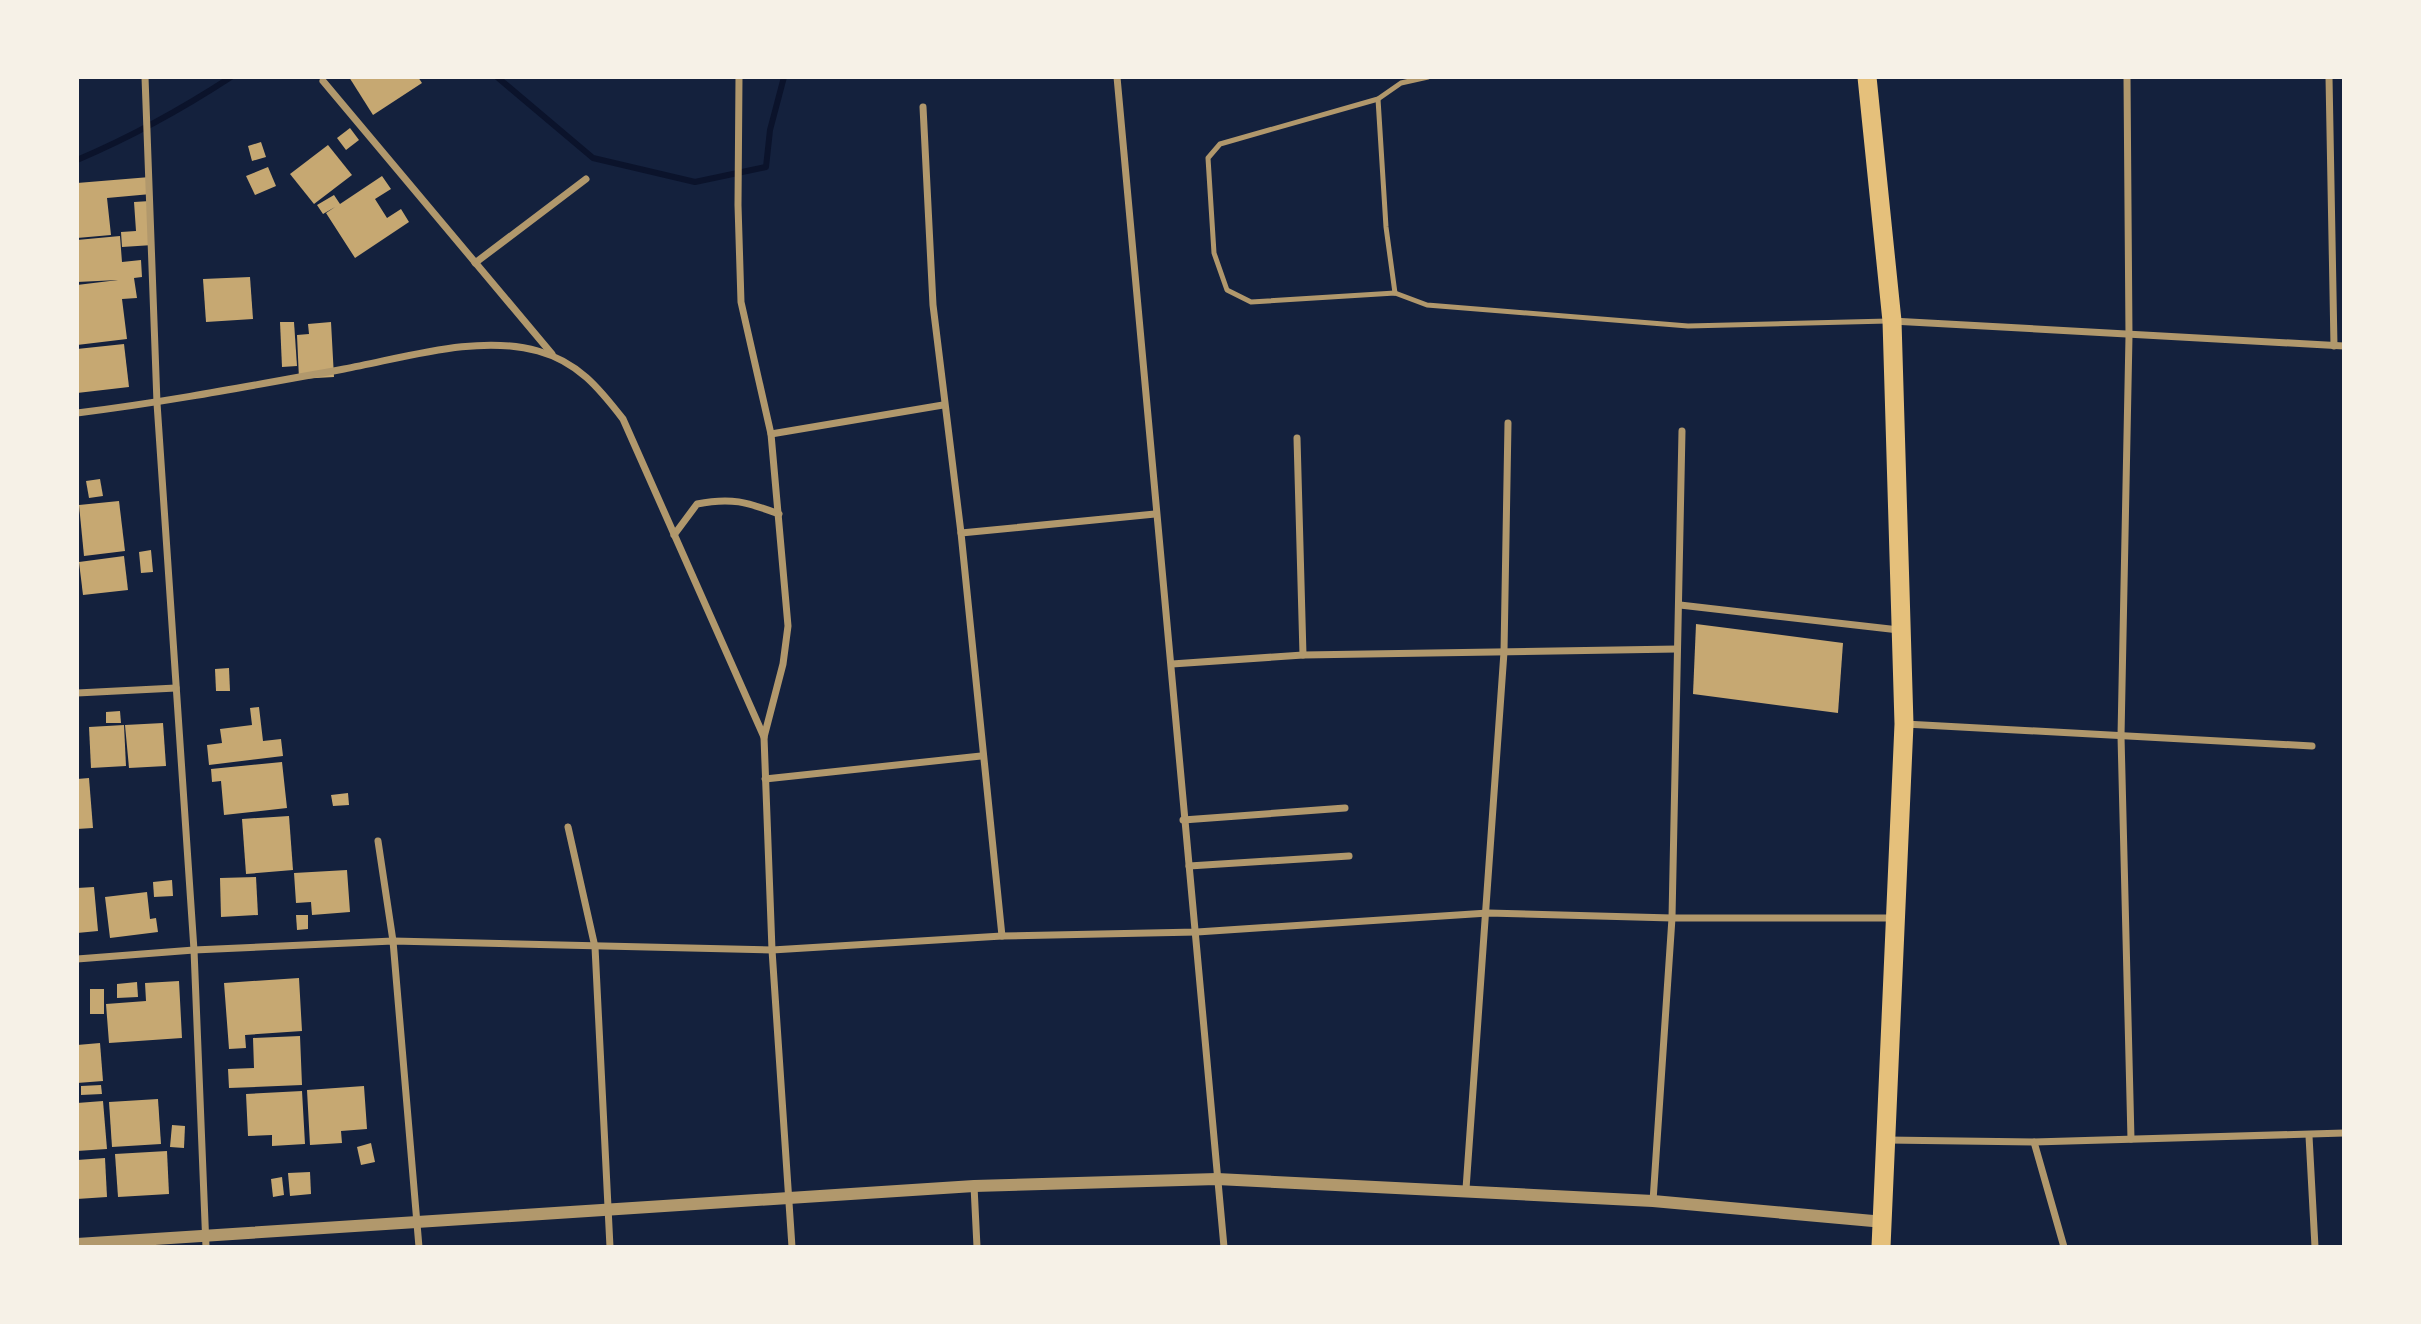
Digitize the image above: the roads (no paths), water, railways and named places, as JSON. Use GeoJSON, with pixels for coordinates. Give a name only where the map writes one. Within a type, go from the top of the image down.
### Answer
{"type":"FeatureCollection","features":[{"type":"Feature","properties":{"kind":"highway"},"geometry":{"type":"LineString","coordinates":[[1867,77],[1892,321],[1904,724],[1898,918],[1881,1247]]}},
{"type":"Feature","properties":{"kind":"street"},"geometry":{"type":"LineString","coordinates":[[145,77],[157,403],[194,950],[205,1242]]}},
{"type":"Feature","properties":{"kind":"street"},"geometry":{"type":"LineString","coordinates":[[739,77],[737,146],[741,302],[771,434],[788,626],[783,664],[764,737],[772,950],[792,1247]]}},
{"type":"Feature","properties":{"kind":"street"},"geometry":{"type":"LineString","coordinates":[[1117,77],[1224,1247]]}},
{"type":"Feature","properties":{"kind":"street"},"geometry":{"type":"LineString","coordinates":[[2127,77],[2129,335],[2120,736],[2131,1139]]}},
{"type":"Feature","properties":{"kind":"street"},"geometry":{"type":"LineString","coordinates":[[2329,77],[2334,346]]}},
{"type":"Feature","properties":{"kind":"street"},"geometry":{"type":"LineString","coordinates":[[323,81],[554,356]]}},
{"type":"Feature","properties":{"kind":"street"},"geometry":{"type":"LineString","coordinates":[[923,107],[933,305],[943,405],[961,533],[981,757],[1002,936]]}},
{"type":"Feature","properties":{"kind":"street"},"geometry":{"type":"LineString","coordinates":[[475,263],[586,179]]}},
{"type":"Feature","properties":{"kind":"street"},"geometry":{"type":"LineString","coordinates":[[1892,321],[2344,346]]}},
{"type":"Feature","properties":{"kind":"street"},"geometry":{"type":"LineString","coordinates":[[77,413],[157,403],[471,347],[525,348],[572,364],[593,381],[623,419],[764,737]]}},
{"type":"Feature","properties":{"kind":"street"},"geometry":{"type":"LineString","coordinates":[[771,434],[943,405]]}},
{"type":"Feature","properties":{"kind":"street"},"geometry":{"type":"LineString","coordinates":[[1466,1189],[1488,913],[1504,652],[1508,423]]}},
{"type":"Feature","properties":{"kind":"street"},"geometry":{"type":"LineString","coordinates":[[1654,1201],[1672,918],[1682,432]]}},
{"type":"Feature","properties":{"kind":"street"},"geometry":{"type":"LineString","coordinates":[[1297,438],[1303,656]]}},
{"type":"Feature","properties":{"kind":"street"},"geometry":{"type":"LineString","coordinates":[[674,535],[697,504],[719,499],[743,500],[779,514]]}},
{"type":"Feature","properties":{"kind":"street"},"geometry":{"type":"LineString","coordinates":[[961,533],[1155,514]]}},
{"type":"Feature","properties":{"kind":"street"},"geometry":{"type":"LineString","coordinates":[[1680,605],[1901,630]]}},
{"type":"Feature","properties":{"kind":"street"},"geometry":{"type":"LineString","coordinates":[[1172,664],[1303,656],[1677,649]]}},
{"type":"Feature","properties":{"kind":"street"},"geometry":{"type":"LineString","coordinates":[[77,693],[176,688]]}},
{"type":"Feature","properties":{"kind":"street"},"geometry":{"type":"LineString","coordinates":[[1904,724],[2312,746]]}},
{"type":"Feature","properties":{"kind":"street"},"geometry":{"type":"LineString","coordinates":[[765,779],[981,757]]}},
{"type":"Feature","properties":{"kind":"street"},"geometry":{"type":"LineString","coordinates":[[1183,820],[1345,808]]}},
{"type":"Feature","properties":{"kind":"street"},"geometry":{"type":"LineString","coordinates":[[568,827],[595,947],[610,1247]]}},
{"type":"Feature","properties":{"kind":"street"},"geometry":{"type":"LineString","coordinates":[[378,841],[393,941],[419,1247]]}},
{"type":"Feature","properties":{"kind":"street"},"geometry":{"type":"LineString","coordinates":[[1189,866],[1349,856]]}},
{"type":"Feature","properties":{"kind":"street"},"geometry":{"type":"LineString","coordinates":[[77,959],[194,950],[393,941],[772,950],[1002,936],[1197,932],[1488,913],[1672,918],[1898,918]]}},
{"type":"Feature","properties":{"kind":"street"},"geometry":{"type":"LineString","coordinates":[[1887,1140],[2034,1142],[2344,1133]]}},
{"type":"Feature","properties":{"kind":"street"},"geometry":{"type":"LineString","coordinates":[[2309,1136],[2315,1247]]}},
{"type":"Feature","properties":{"kind":"street"},"geometry":{"type":"LineString","coordinates":[[2034,1142],[2064,1247]]}},
{"type":"Feature","properties":{"kind":"street"},"geometry":{"type":"LineString","coordinates":[[77,1244],[205,1242],[418,1222],[974,1186],[1217,1179],[1466,1189],[1654,1201],[1884,1222]]}},
{"type":"Feature","properties":{"kind":"street"},"geometry":{"type":"LineString","coordinates":[[974,1186],[976,1247]]}},
{"type":"Feature","properties":{"kind":"lane"},"geometry":{"type":"LineString","coordinates":[[1428,77],[1401,83],[1378,99],[1220,144],[1208,158],[1214,253],[1227,290],[1251,302],[1395,293],[1427,305],[1453,308],[1688,326],[1892,321]]}},
{"type":"Feature","properties":{"kind":"lane"},"geometry":{"type":"LineString","coordinates":[[1378,99],[1386,227],[1395,293]]}},
{"type":"Feature","properties":{"kind":"waterway"},"geometry":{"type":"LineString","coordinates":[[77,160],[156,122],[231,77]]}},
{"type":"Feature","properties":{"kind":"waterway"},"geometry":{"type":"LineString","coordinates":[[497,77],[593,158],[695,182],[766,167],[770,130],[784,77]]}}]}
